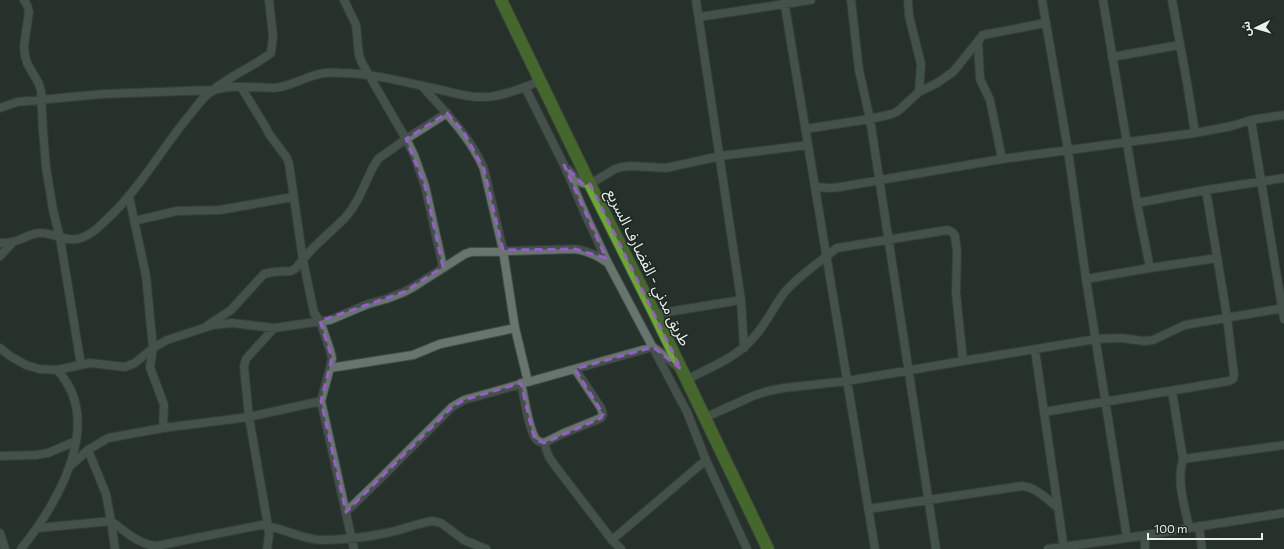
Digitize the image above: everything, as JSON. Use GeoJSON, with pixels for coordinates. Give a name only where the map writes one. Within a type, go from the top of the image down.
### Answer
{"type":"FeatureCollection","features":[{"type":"Feature","properties":{"kind":"highway","name":"طريق مدني - القضارف السريع"},"geometry":{"type":"LineString","coordinates":[[501,0],[768,549]]}},
{"type":"Feature","properties":{"kind":"street"},"geometry":{"type":"LineString","coordinates":[[24,0],[29,12],[24,46],[25,56],[27,63],[39,84],[46,167],[53,210],[60,238],[81,365]]}},
{"type":"Feature","properties":{"kind":"street"},"geometry":{"type":"LineString","coordinates":[[0,243],[12,242],[31,234],[39,233],[49,234],[60,238],[77,239],[83,237],[102,224],[125,202],[186,119],[205,97],[224,81],[251,67],[271,53],[273,36],[269,0]]}},
{"type":"Feature","properties":{"kind":"street"},"geometry":{"type":"LineString","coordinates":[[344,0],[356,25],[359,55],[368,76],[414,155],[425,186],[443,267]]}},
{"type":"Feature","properties":{"kind":"street"},"geometry":{"type":"LineString","coordinates":[[696,0],[741,300],[744,348]]}},
{"type":"Feature","properties":{"kind":"street"},"geometry":{"type":"LineString","coordinates":[[699,17],[784,2],[811,0]]}},
{"type":"Feature","properties":{"kind":"street"},"geometry":{"type":"LineString","coordinates":[[851,0],[859,70],[870,119],[936,549]]}},
{"type":"Feature","properties":{"kind":"street"},"geometry":{"type":"LineString","coordinates":[[908,0],[909,16],[921,64],[919,92]]}},
{"type":"Feature","properties":{"kind":"street"},"geometry":{"type":"LineString","coordinates":[[1042,0],[1068,150],[1086,278],[1127,538]]}},
{"type":"Feature","properties":{"kind":"street"},"geometry":{"type":"LineString","coordinates":[[1103,0],[1126,142],[1150,268]]}},
{"type":"Feature","properties":{"kind":"street"},"geometry":{"type":"LineString","coordinates":[[1172,0],[1195,133]]}},
{"type":"Feature","properties":{"kind":"street"},"geometry":{"type":"LineString","coordinates":[[784,2],[875,549]]}},
{"type":"Feature","properties":{"kind":"street"},"geometry":{"type":"LineString","coordinates":[[805,129],[892,114],[898,111],[919,92],[937,83],[953,72],[985,34],[1045,23]]}},
{"type":"Feature","properties":{"kind":"street"},"geometry":{"type":"LineString","coordinates":[[978,41],[980,79],[990,100],[1002,159]]}},
{"type":"Feature","properties":{"kind":"street"},"geometry":{"type":"LineString","coordinates":[[1112,57],[1179,45]]}},
{"type":"Feature","properties":{"kind":"street"},"geometry":{"type":"LineString","coordinates":[[0,108],[17,102],[103,94],[213,90],[241,87],[276,88],[314,75],[328,73],[380,77],[467,96],[483,97],[525,87],[540,81]]}},
{"type":"Feature","properties":{"kind":"street"},"geometry":{"type":"LineString","coordinates":[[422,86],[463,131],[479,156],[484,169],[503,250],[532,430],[538,442],[544,443],[601,418],[603,414],[601,408],[576,369]]}},
{"type":"Feature","properties":{"kind":"street"},"geometry":{"type":"LineString","coordinates":[[241,87],[269,134],[287,158],[289,164],[303,260],[314,313],[320,322],[332,358],[321,401],[354,549]]}},
{"type":"Feature","properties":{"kind":"street"},"geometry":{"type":"LineString","coordinates":[[525,87],[564,164],[608,263],[687,412],[706,460],[747,549]]}},
{"type":"Feature","properties":{"kind":"street"},"geometry":{"type":"LineString","coordinates":[[205,328],[215,319],[231,310],[264,274],[291,271],[295,269],[322,238],[345,218],[352,209],[360,197],[372,168],[378,159],[447,113]]}},
{"type":"Feature","properties":{"kind":"street"},"geometry":{"type":"LineString","coordinates":[[815,187],[835,187],[1002,159],[1195,133],[1284,114]]}},
{"type":"Feature","properties":{"kind":"street"},"geometry":{"type":"LineString","coordinates":[[1251,120],[1284,319]]}},
{"type":"Feature","properties":{"kind":"street"},"geometry":{"type":"LineString","coordinates":[[564,164],[579,181],[585,185],[590,184],[615,169],[622,167],[632,166],[666,168],[720,156],[808,144]]}},
{"type":"Feature","properties":{"kind":"street"},"geometry":{"type":"LineString","coordinates":[[1137,203],[1206,190],[1284,178]]}},
{"type":"Feature","properties":{"kind":"street"},"geometry":{"type":"LineString","coordinates":[[1044,412],[1229,382],[1233,379],[1234,375],[1227,317],[1206,190]]}},
{"type":"Feature","properties":{"kind":"street"},"geometry":{"type":"LineString","coordinates":[[129,196],[146,276],[153,348],[150,367],[164,404],[163,428]]}},
{"type":"Feature","properties":{"kind":"street"},"geometry":{"type":"LineString","coordinates":[[134,221],[177,211],[220,210],[293,197]]}},
{"type":"Feature","properties":{"kind":"street"},"geometry":{"type":"LineString","coordinates":[[686,380],[744,348],[758,333],[785,292],[837,248],[948,230],[955,236],[957,252],[956,293],[963,361]]}},
{"type":"Feature","properties":{"kind":"street"},"geometry":{"type":"LineString","coordinates":[[0,256],[12,242]]}},
{"type":"Feature","properties":{"kind":"street"},"geometry":{"type":"LineString","coordinates":[[0,348],[10,356],[26,365],[39,369],[57,370],[90,363],[125,367],[135,363],[153,348],[167,340],[222,323],[274,328],[320,322],[337,317],[368,304],[404,292],[443,267],[471,252],[575,249],[596,254],[608,263]]}},
{"type":"Feature","properties":{"kind":"street"},"geometry":{"type":"LineString","coordinates":[[1086,278],[1217,258]]}},
{"type":"Feature","properties":{"kind":"street"},"geometry":{"type":"LineString","coordinates":[[655,314],[741,300]]}},
{"type":"Feature","properties":{"kind":"street"},"geometry":{"type":"LineString","coordinates":[[704,418],[753,396],[784,388],[847,381],[1096,339],[1121,338],[1144,341],[1153,340],[1185,325],[1283,308]]}},
{"type":"Feature","properties":{"kind":"street"},"geometry":{"type":"LineString","coordinates":[[267,549],[269,535],[268,526],[249,417],[244,367],[246,359],[274,328]]}},
{"type":"Feature","properties":{"kind":"street"},"geometry":{"type":"LineString","coordinates":[[330,368],[413,355],[440,344],[515,328]]}},
{"type":"Feature","properties":{"kind":"street"},"geometry":{"type":"LineString","coordinates":[[346,512],[452,407],[468,398],[653,347]]}},
{"type":"Feature","properties":{"kind":"street"},"geometry":{"type":"LineString","coordinates":[[653,347],[681,369]]}},
{"type":"Feature","properties":{"kind":"street"},"geometry":{"type":"LineString","coordinates":[[1035,350],[1064,548]]}},
{"type":"Feature","properties":{"kind":"street"},"geometry":{"type":"LineString","coordinates":[[21,549],[38,528],[53,504],[70,466],[76,441],[78,419],[75,401],[70,386],[57,370]]}},
{"type":"Feature","properties":{"kind":"street"},"geometry":{"type":"LineString","coordinates":[[1172,391],[1183,460],[1181,467],[1181,487],[1189,528]]}},
{"type":"Feature","properties":{"kind":"street"},"geometry":{"type":"LineString","coordinates":[[70,466],[88,450],[108,438],[163,428],[249,417],[321,401]]}},
{"type":"Feature","properties":{"kind":"street"},"geometry":{"type":"LineString","coordinates":[[0,456],[48,453],[76,441]]}},
{"type":"Feature","properties":{"kind":"street"},"geometry":{"type":"LineString","coordinates":[[544,443],[549,457],[556,467],[612,540],[621,549]]}},
{"type":"Feature","properties":{"kind":"street"},"geometry":{"type":"LineString","coordinates":[[1183,460],[1284,445]]}},
{"type":"Feature","properties":{"kind":"street"},"geometry":{"type":"LineString","coordinates":[[88,450],[106,494],[114,549]]}},
{"type":"Feature","properties":{"kind":"street"},"geometry":{"type":"LineString","coordinates":[[612,540],[706,460]]}},
{"type":"Feature","properties":{"kind":"street"},"geometry":{"type":"LineString","coordinates":[[868,509],[1028,486],[1058,508]]}},
{"type":"Feature","properties":{"kind":"street"},"geometry":{"type":"LineString","coordinates":[[1048,549],[1064,548],[1284,513]]}},
{"type":"Feature","properties":{"kind":"street"},"geometry":{"type":"LineString","coordinates":[[38,528],[111,521],[140,542],[156,546],[254,526],[268,526],[320,540],[351,538],[391,532],[433,521],[441,523],[464,540],[486,549]]}},
{"type":"Feature","properties":{"kind":"street"},"geometry":{"type":"LineString","coordinates":[[1199,526],[1202,549]]}},
{"type":"Feature","properties":{"kind":"street"},"geometry":{"type":"LineString","coordinates":[[0,533],[5,549]]}},
{"type":"Feature","properties":{"kind":"street"},"geometry":{"type":"LineString","coordinates":[[1145,535],[1145,549]]}},
{"type":"Feature","properties":{"kind":"highlighted area"},"geometry":{"type":"Polygon","coordinates":[[[447,113],[463,131],[484,169],[503,250],[575,249],[606,258],[564,165],[584,185],[590,184],[681,369],[653,347],[575,369],[603,414],[601,418],[544,443],[535,439],[521,383],[464,400],[452,407],[346,512],[321,401],[332,358],[320,321],[404,292],[443,267],[425,186],[406,139],[447,113]]]}}]}
